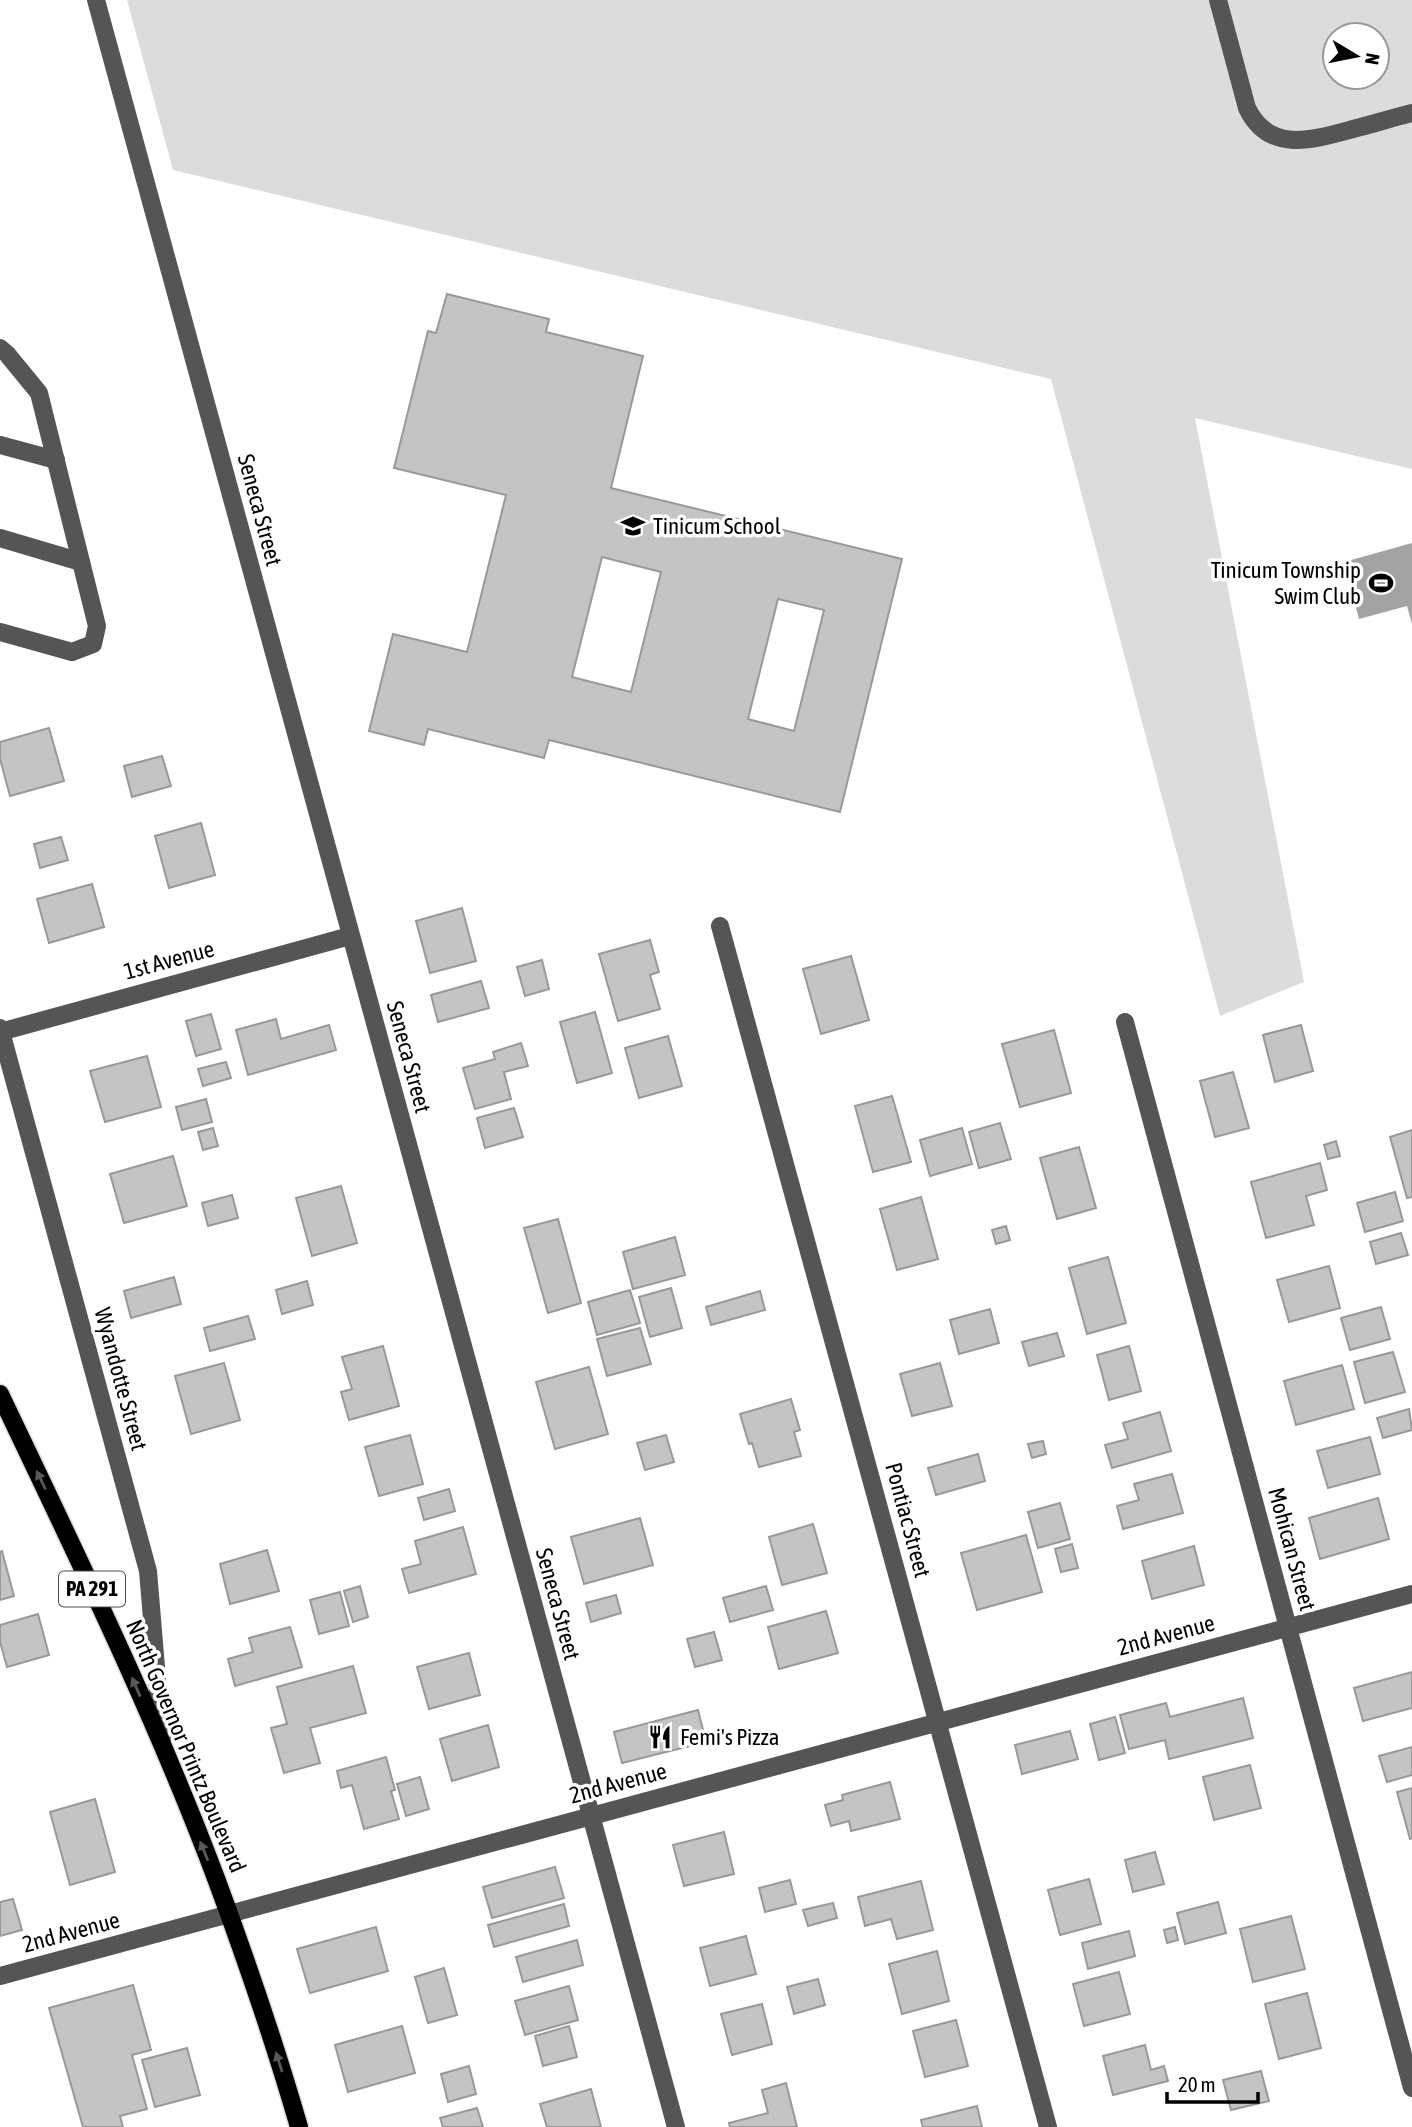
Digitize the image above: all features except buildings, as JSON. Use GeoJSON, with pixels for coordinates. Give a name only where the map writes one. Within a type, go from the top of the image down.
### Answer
{"type":"FeatureCollection","features":[{"type":"Feature","properties":{"kind":"main road","name":"North Governor Printz Boulevard"},"geometry":{"type":"LineString","coordinates":[[0,1394],[116,1640],[163,1749],[228,1914],[299,2127]]}},
{"type":"Feature","properties":{"kind":"street","name":"Seneca Street"},"geometry":{"type":"LineString","coordinates":[[96,0],[676,2127]]}},
{"type":"Feature","properties":{"kind":"street"},"geometry":{"type":"LineString","coordinates":[[1218,0],[1247,108],[1253,119],[1272,135],[1283,139],[1312,139],[1412,113]]}},
{"type":"Feature","properties":{"kind":"street"},"geometry":{"type":"LineString","coordinates":[[0,348],[39,393],[97,626],[93,644],[72,652],[0,632]]}},
{"type":"Feature","properties":{"kind":"street"},"geometry":{"type":"LineString","coordinates":[[0,445],[56,460]]}},
{"type":"Feature","properties":{"kind":"street"},"geometry":{"type":"LineString","coordinates":[[0,538],[81,562]]}},
{"type":"Feature","properties":{"kind":"street","name":"Pontiac Street"},"geometry":{"type":"LineString","coordinates":[[720,926],[1048,2127]]}},
{"type":"Feature","properties":{"kind":"street","name":"1st Avenue"},"geometry":{"type":"LineString","coordinates":[[0,1030],[350,936]]}},
{"type":"Feature","properties":{"kind":"street","name":"Mohican Street"},"geometry":{"type":"LineString","coordinates":[[1125,1022],[1412,2088]]}},
{"type":"Feature","properties":{"kind":"street","name":"Wyandotte Street"},"geometry":{"type":"LineString","coordinates":[[0,1030],[148,1571],[163,1749]]}},
{"type":"Feature","properties":{"kind":"street","name":"2nd Avenue"},"geometry":{"type":"LineString","coordinates":[[0,1976],[1412,1594]]}},
{"type":"Feature","properties":{"kind":"shaded area"},"geometry":{"type":"Polygon","coordinates":[[[127,0],[1412,0],[1412,469],[1195,418],[1304,982],[1220,1016],[1051,379],[173,170],[127,0]]]}},
{"type":"Feature","properties":{"kind":"shaded area","name":"Tinicum Township Swim Club"},"geometry":{"type":"Polygon","coordinates":[[[1412,543],[1412,624],[1407,606],[1359,619],[1344,562],[1412,543]]]}},
{"type":"Feature","properties":{"kind":"place","name":"Tinicum School"},"geometry":{"type":"Point","coordinates":[633,526]}},
{"type":"Feature","properties":{"kind":"place","name":"Tinicum Township Swim Club"},"geometry":{"type":"Point","coordinates":[1381,583]}},
{"type":"Feature","properties":{"kind":"place","name":"Femi's Pizza"},"geometry":{"type":"Point","coordinates":[660,1737]}}]}
